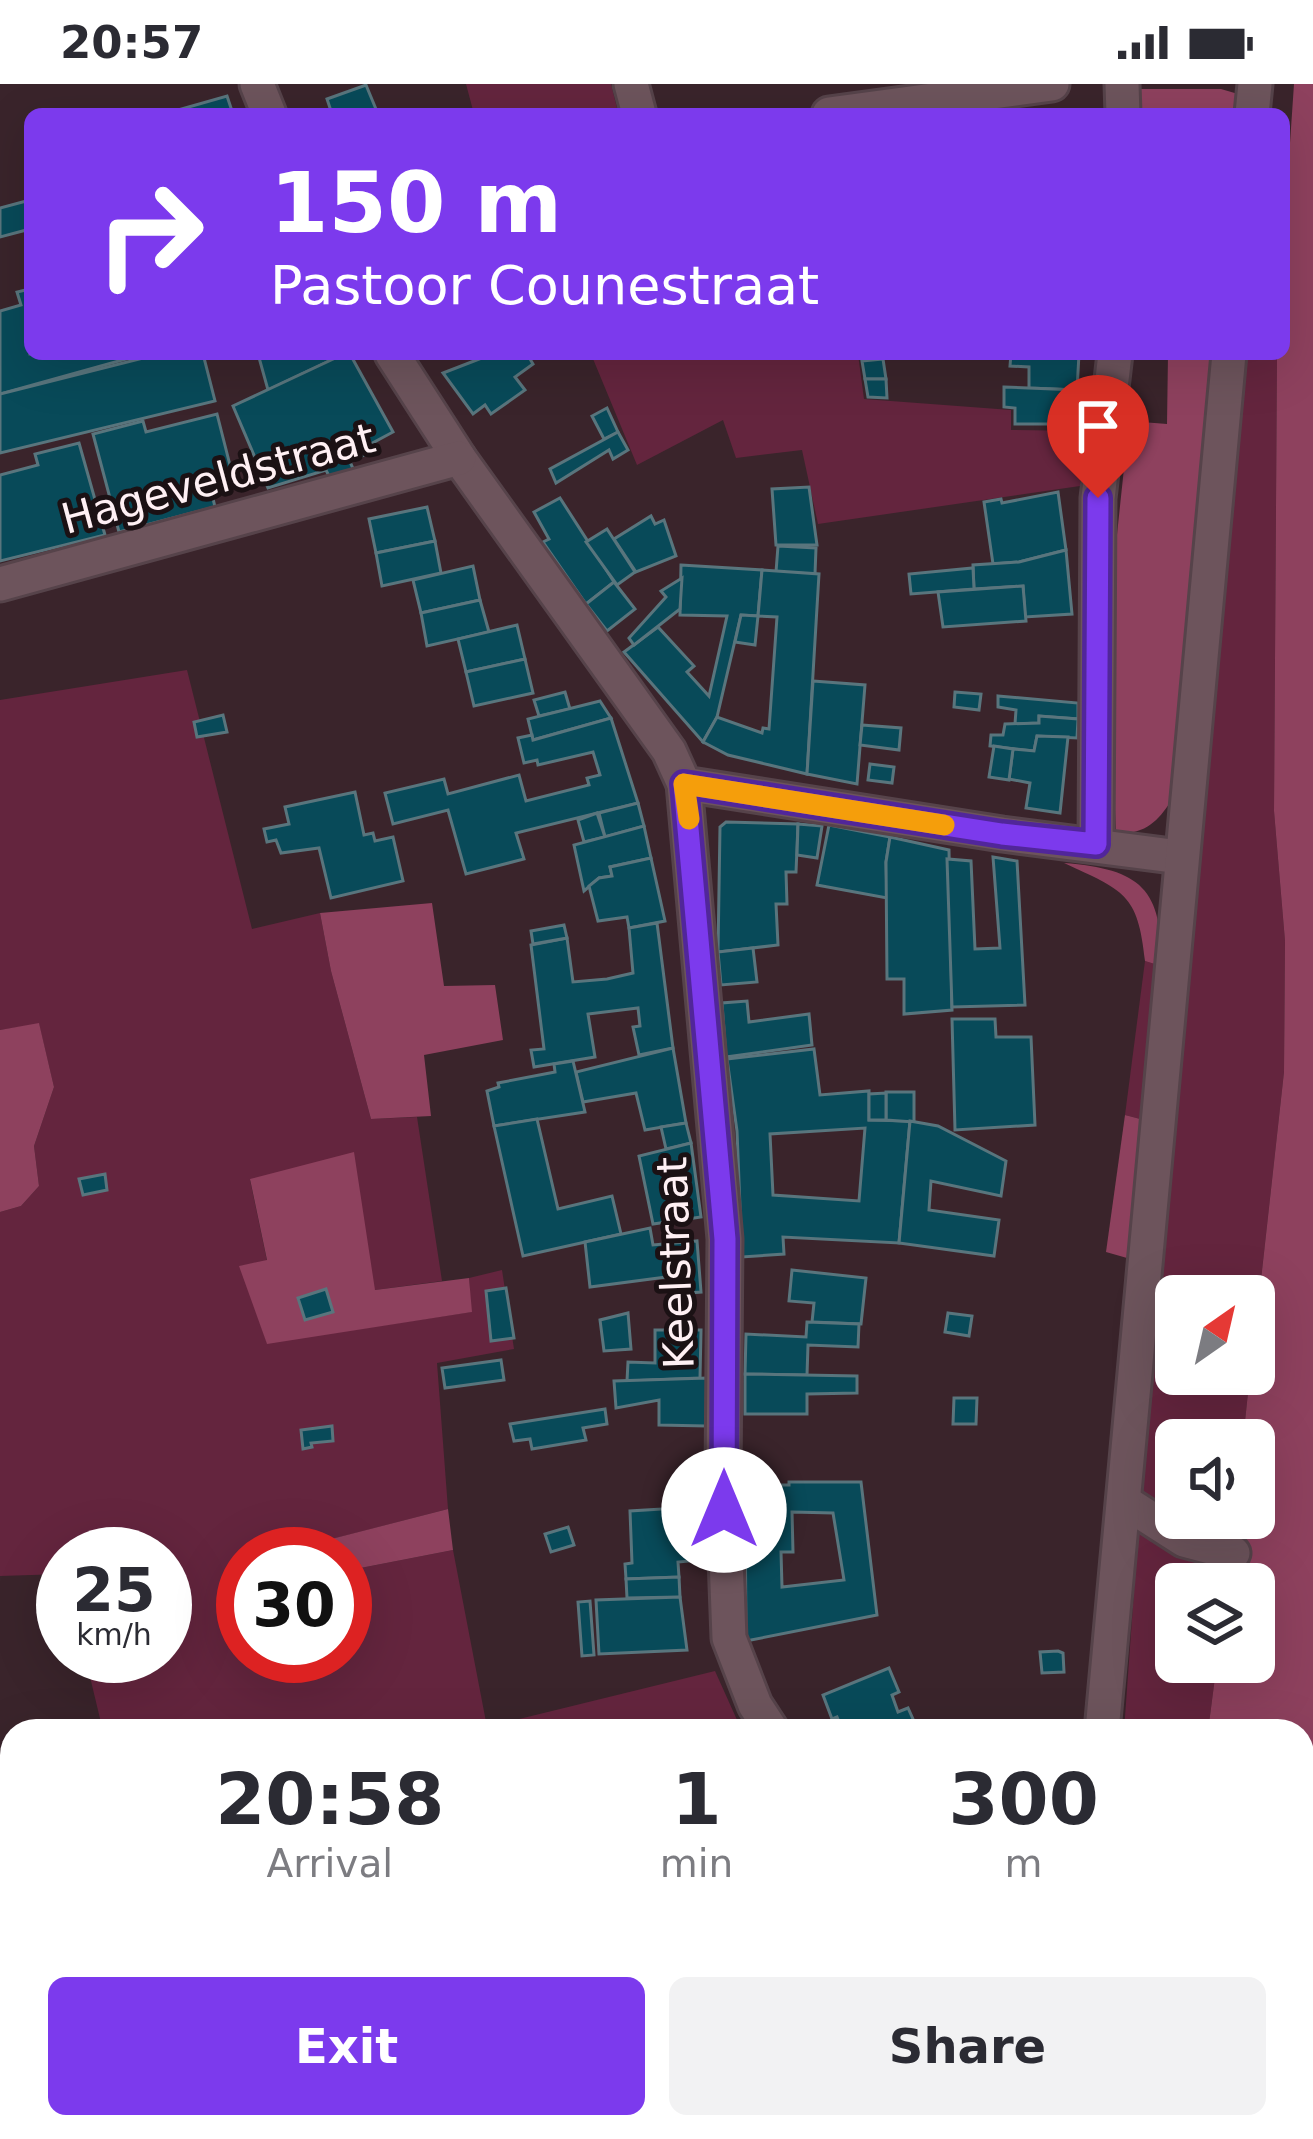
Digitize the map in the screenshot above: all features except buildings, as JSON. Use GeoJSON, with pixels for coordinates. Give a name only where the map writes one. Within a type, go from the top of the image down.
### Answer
{"type":"FeatureCollection","features":[{"type":"Feature","properties":{"kind":"street"},"geometry":{"type":"LineString","coordinates":[[873,108],[1052,84]]}},
{"type":"Feature","properties":{"kind":"street"},"geometry":{"type":"LineString","coordinates":[[396,360],[459,458],[669,751],[684,784],[1180,857]]}},
{"type":"Feature","properties":{"kind":"street"},"geometry":{"type":"LineString","coordinates":[[1096,844],[1098,498],[1114,360]]}},
{"type":"Feature","properties":{"kind":"street"},"geometry":{"type":"LineString","coordinates":[[1103,1719],[1228,360]]}},
{"type":"Feature","properties":{"kind":"street","name":"Hageveldstraat"},"geometry":{"type":"LineString","coordinates":[[0,584],[459,458]]}},
{"type":"Feature","properties":{"kind":"street","name":"Keelstraat"},"geometry":{"type":"LineString","coordinates":[[684,784],[725,1239],[723,1477],[729,1638],[764,1719]]}},
{"type":"Feature","properties":{"kind":"street"},"geometry":{"type":"LineString","coordinates":[[1125,1502],[1184,1540],[1233,1553]]}},
{"type":"Feature","properties":{"kind":"shaded area"},"geometry":{"type":"Polygon","coordinates":[[[466,84],[611,84],[617,108],[472,108],[466,84]]]}},
{"type":"Feature","properties":{"kind":"shaded area"},"geometry":{"type":"Polygon","coordinates":[[[1294,84],[1313,84],[1313,1719],[1210,1719],[1214,1683],[1275,1683],[1275,1563],[1229,1563],[1231,1539],[1275,1539],[1275,1419],[1245,1419],[1248,1395],[1275,1395],[1275,1275],[1262,1275],[1284,1072],[1285,941],[1274,811],[1277,360],[1290,360],[1294,84]]]}},
{"type":"Feature","properties":{"kind":"shaded area"},"geometry":{"type":"Polygon","coordinates":[[[1140,89],[1221,89],[1238,94],[1237,108],[1139,108],[1140,89]]]}},
{"type":"Feature","properties":{"kind":"shaded area"},"geometry":{"type":"Polygon","coordinates":[[[593,360],[859,360],[864,399],[1011,410],[1011,430],[1082,431],[1080,486],[818,524],[802,450],[736,458],[723,420],[637,465],[593,360]]]}},
{"type":"Feature","properties":{"kind":"shaded area"},"geometry":{"type":"Polygon","coordinates":[[[1168,360],[1210,360],[1171,801],[1148,826],[1116,833],[1107,629],[1129,421],[1167,424],[1168,360]]]}},
{"type":"Feature","properties":{"kind":"shaded area"},"geometry":{"type":"Polygon","coordinates":[[[1242,360],[1277,360],[1274,811],[1285,941],[1284,1072],[1262,1275],[1160,1275],[1242,360]]]}},
{"type":"Feature","properties":{"kind":"shaded area"},"geometry":{"type":"Polygon","coordinates":[[[187,670],[252,929],[320,913],[371,1119],[417,1117],[442,1281],[375,1290],[250,1180],[267,1261],[240,1266],[267,1343],[471,1312],[469,1278],[502,1270],[514,1349],[437,1363],[448,1509],[372,1529],[216,1527],[216,1683],[372,1683],[372,1566],[453,1550],[485,1719],[100,1719],[91,1683],[192,1683],[192,1527],[36,1527],[36,1575],[0,1576],[0,1212],[21,1206],[39,1186],[34,1146],[54,1087],[39,1024],[0,1030],[0,700],[187,670]]]}},
{"type":"Feature","properties":{"kind":"shaded area"},"geometry":{"type":"Polygon","coordinates":[[[1064,863],[1112,871],[1142,888],[1158,918],[1161,966],[1145,961],[1138,921],[1124,897],[1064,863]]]}},
{"type":"Feature","properties":{"kind":"shaded area"},"geometry":{"type":"Polygon","coordinates":[[[432,903],[444,986],[495,985],[503,1040],[424,1055],[431,1116],[371,1119],[320,913],[432,903]]]}},
{"type":"Feature","properties":{"kind":"shaded area"},"geometry":{"type":"Polygon","coordinates":[[[1145,961],[1161,966],[1144,1120],[1125,1115],[1145,961]]]}},
{"type":"Feature","properties":{"kind":"shaded area"},"geometry":{"type":"Polygon","coordinates":[[[39,1023],[54,1087],[34,1146],[39,1186],[21,1206],[0,1212],[0,1030],[39,1023]]]}},
{"type":"Feature","properties":{"kind":"shaded area"},"geometry":{"type":"Polygon","coordinates":[[[1125,1115],[1144,1120],[1133,1249],[1127,1258],[1106,1252],[1125,1115]]]}},
{"type":"Feature","properties":{"kind":"shaded area"},"geometry":{"type":"Polygon","coordinates":[[[354,1152],[375,1290],[469,1278],[472,1312],[267,1344],[239,1266],[267,1260],[250,1179],[354,1152]]]}},
{"type":"Feature","properties":{"kind":"shaded area"},"geometry":{"type":"Polygon","coordinates":[[[1155,1334],[1155,1395],[1248,1395],[1245,1419],[1155,1419],[1155,1539],[1231,1539],[1229,1563],[1155,1563],[1155,1683],[1214,1683],[1210,1719],[1125,1719],[1155,1334]]]}},
{"type":"Feature","properties":{"kind":"shaded area"},"geometry":{"type":"Polygon","coordinates":[[[448,1509],[453,1550],[372,1566],[372,1529],[448,1509]]]}},
{"type":"Feature","properties":{"kind":"shaded area"},"geometry":{"type":"Polygon","coordinates":[[[715,1671],[737,1719],[520,1719],[715,1671]]]}},
{"type":"Feature","properties":{"kind":"slow traffic"},"geometry":{"type":"LineString","coordinates":[[689,819],[684,784],[944,825]]}},
{"type":"Feature","properties":{"kind":"route"},"geometry":{"type":"LineString","coordinates":[[724,1510],[725,1239],[684,784],[1002,834],[1096,844],[1098,498]]}}]}
